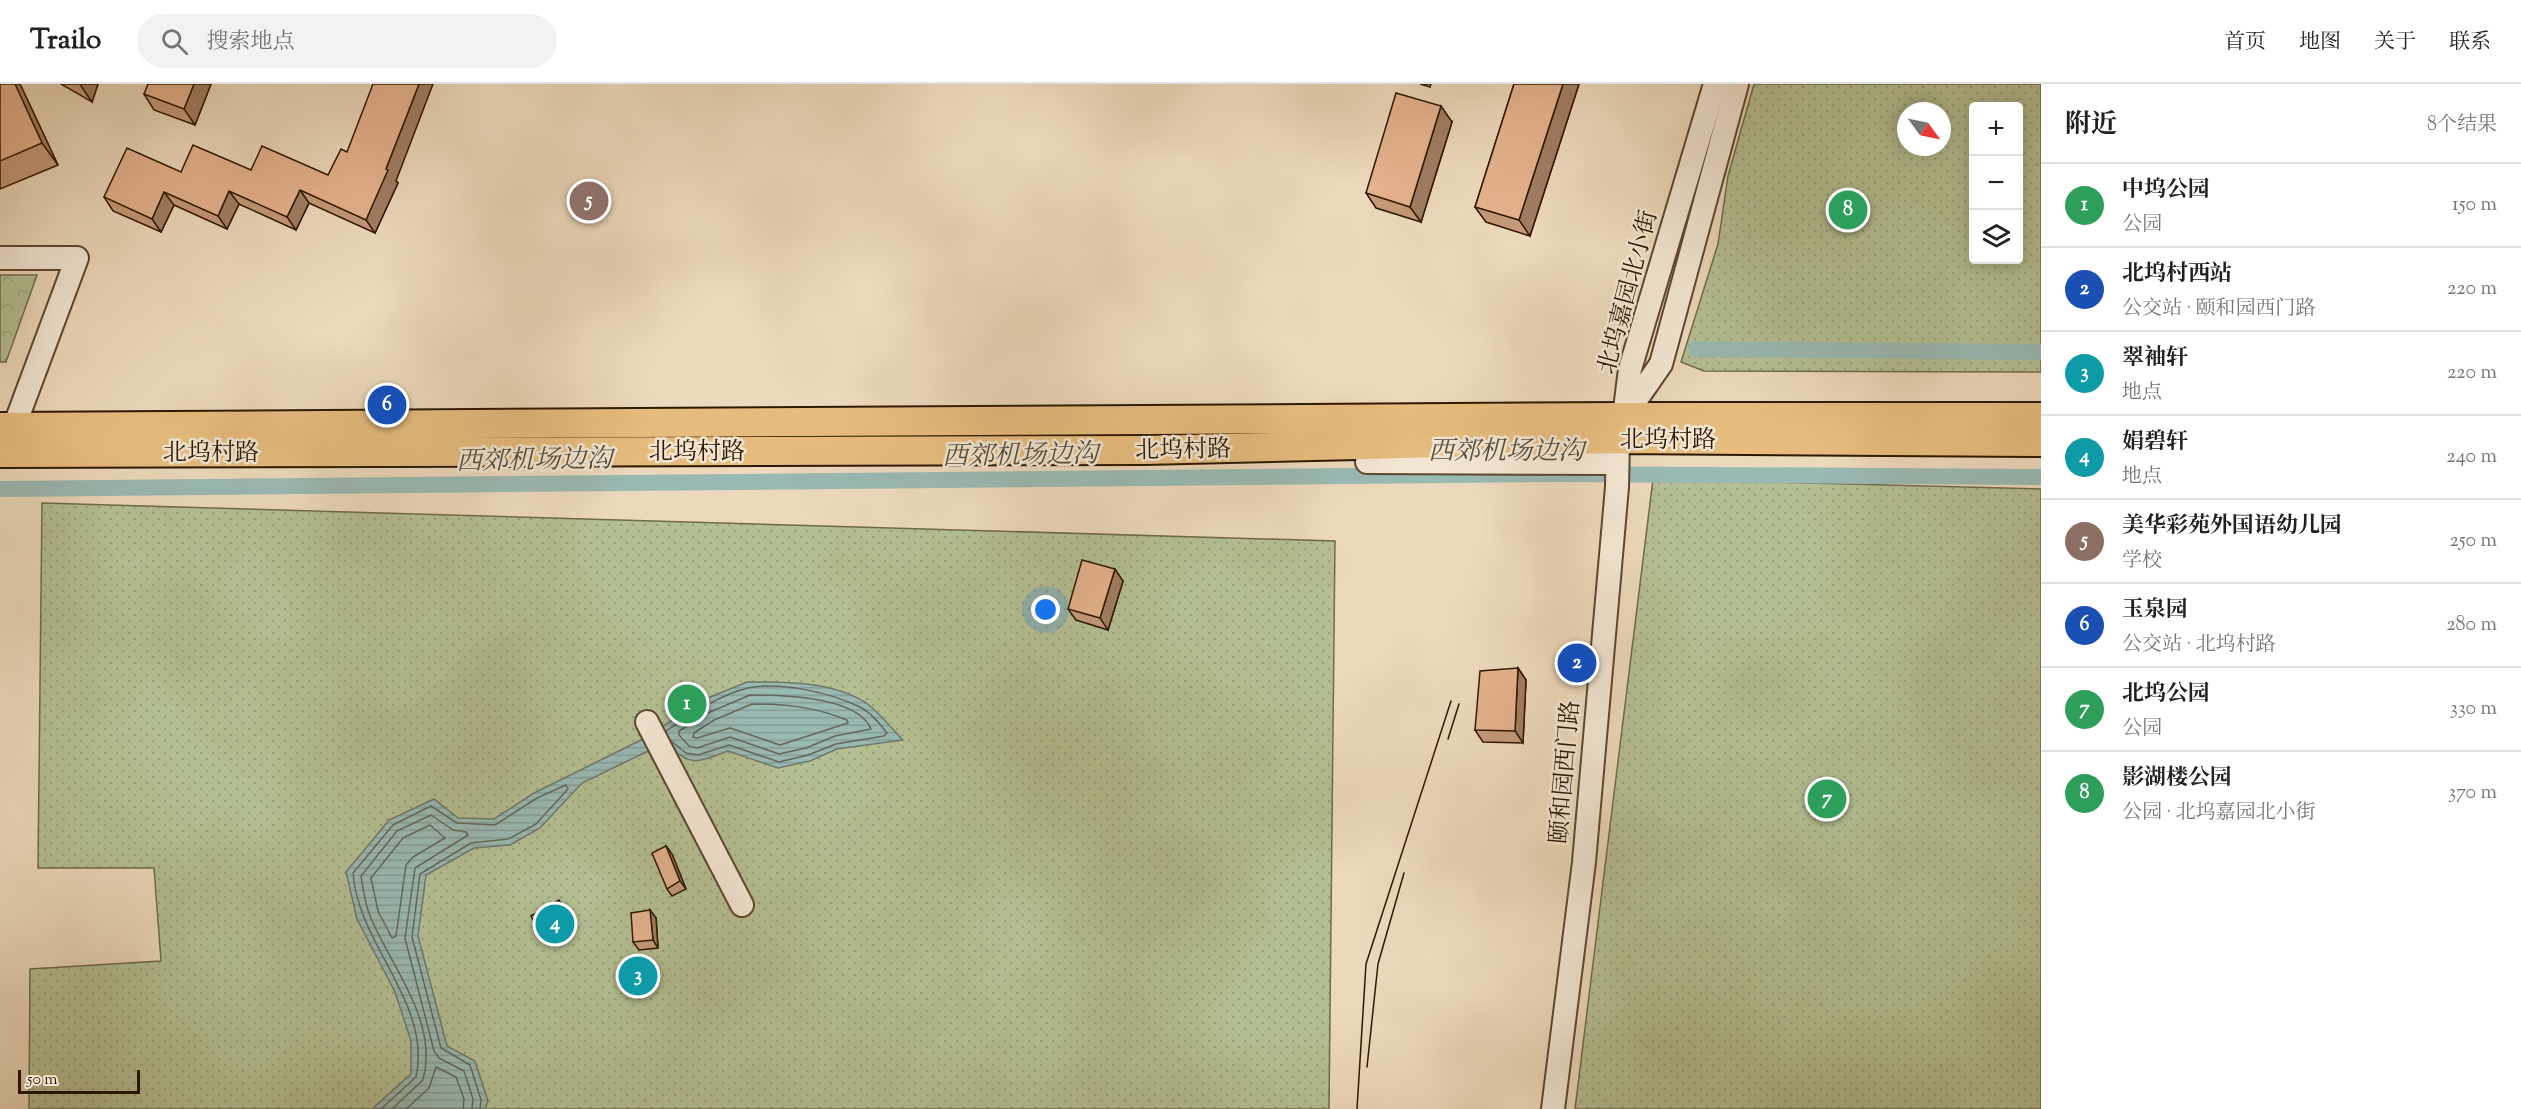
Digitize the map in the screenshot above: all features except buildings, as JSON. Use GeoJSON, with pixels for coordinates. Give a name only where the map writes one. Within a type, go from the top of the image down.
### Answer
{"type":"FeatureCollection","features":[{"type":"Feature","properties":{"kind":"main road","name":"北坞村路"},"geometry":{"type":"LineString","coordinates":[[0,454],[1145,450],[1620,440],[2041,417]]}},
{"type":"Feature","properties":{"kind":"main road","name":"北坞村路"},"geometry":{"type":"LineString","coordinates":[[7,427],[2041,442]]}},
{"type":"Feature","properties":{"kind":"main road"},"geometry":{"type":"LineString","coordinates":[[1336,445],[1367,462]]}},
{"type":"Feature","properties":{"kind":"street","name":"北坞嘉园北小街"},"geometry":{"type":"LineString","coordinates":[[1620,440],[1630,369],[1715,84]]}},
{"type":"Feature","properties":{"kind":"street","name":"北坞嘉园北小街"},"geometry":{"type":"LineString","coordinates":[[1620,440],[1661,364],[1737,84]]}},
{"type":"Feature","properties":{"kind":"street"},"geometry":{"type":"LineString","coordinates":[[0,258],[77,258],[7,427]]}},
{"type":"Feature","properties":{"kind":"street","name":"北坞村路"},"geometry":{"type":"LineString","coordinates":[[1367,462],[1620,440]]}},
{"type":"Feature","properties":{"kind":"street","name":"颐和园西门路"},"geometry":{"type":"LineString","coordinates":[[1553,1109],[1584,862],[1620,440]]}},
{"type":"Feature","properties":{"kind":"street"},"geometry":{"type":"LineString","coordinates":[[647,722],[742,905]]}},
{"type":"Feature","properties":{"kind":"green space"},"geometry":{"type":"Polygon","coordinates":[[[1754,84],[2041,84],[2041,372],[1704,371],[1681,362],[1718,244],[1728,176],[1754,84]]]}},
{"type":"Feature","properties":{"kind":"green space"},"geometry":{"type":"Polygon","coordinates":[[[0,275],[37,275],[6,362],[0,362],[0,275]]]}},
{"type":"Feature","properties":{"kind":"green space"},"geometry":{"type":"Polygon","coordinates":[[[1653,479],[2041,489],[2041,1109],[1575,1109],[1653,479]]]}},
{"type":"Feature","properties":{"kind":"green space"},"geometry":{"type":"Polygon","coordinates":[[[42,503],[1335,541],[1329,1109],[29,1109],[30,969],[161,961],[154,868],[38,868],[42,503]]]}},
{"type":"Feature","properties":{"kind":"water"},"geometry":{"type":"Polygon","coordinates":[[[747,682],[808,684],[838,690],[866,703],[903,740],[837,749],[810,761],[778,768],[728,751],[698,761],[685,758],[671,747],[646,752],[582,783],[540,828],[510,845],[474,848],[426,875],[418,936],[447,1046],[475,1061],[488,1101],[485,1109],[372,1109],[411,1074],[411,1041],[395,992],[357,919],[346,872],[389,820],[434,799],[458,818],[494,819],[534,793],[645,738],[703,700],[747,682]]]}},
{"type":"Feature","properties":{"kind":"waterway"},"geometry":{"type":"LineString","coordinates":[[1696,349],[2041,352]]}},
{"type":"Feature","properties":{"kind":"waterway","name":"西郊机场边沟"},"geometry":{"type":"LineString","coordinates":[[0,489],[1558,474],[2041,477]]}},
{"type":"Feature","properties":{"kind":"tram line"},"geometry":{"type":"LineString","coordinates":[[1357,1109],[1366,964],[1451,701]]}},
{"type":"Feature","properties":{"kind":"tram line"},"geometry":{"type":"LineString","coordinates":[[1448,739],[1459,704]]}},
{"type":"Feature","properties":{"kind":"tram line"},"geometry":{"type":"LineString","coordinates":[[1367,1067],[1378,964],[1404,873]]}},
{"type":"Feature","properties":{"kind":"place","name":"美华彩苑外国语幼儿园"},"geometry":{"type":"Point","coordinates":[589,201]}},
{"type":"Feature","properties":{"kind":"place","name":"影湖楼公园"},"geometry":{"type":"Point","coordinates":[1848,210]}},
{"type":"Feature","properties":{"kind":"place","name":"玉泉园"},"geometry":{"type":"Point","coordinates":[387,405]}},
{"type":"Feature","properties":{"kind":"place","name":"北坞村西站"},"geometry":{"type":"Point","coordinates":[1577,663]}},
{"type":"Feature","properties":{"kind":"place","name":"中坞公园"},"geometry":{"type":"Point","coordinates":[687,704]}},
{"type":"Feature","properties":{"kind":"place","name":"北坞公园"},"geometry":{"type":"Point","coordinates":[1827,799]}},
{"type":"Feature","properties":{"kind":"place","name":"娟碧轩"},"geometry":{"type":"Point","coordinates":[555,924]}},
{"type":"Feature","properties":{"kind":"place","name":"翠袖轩"},"geometry":{"type":"Point","coordinates":[638,976]}}]}
